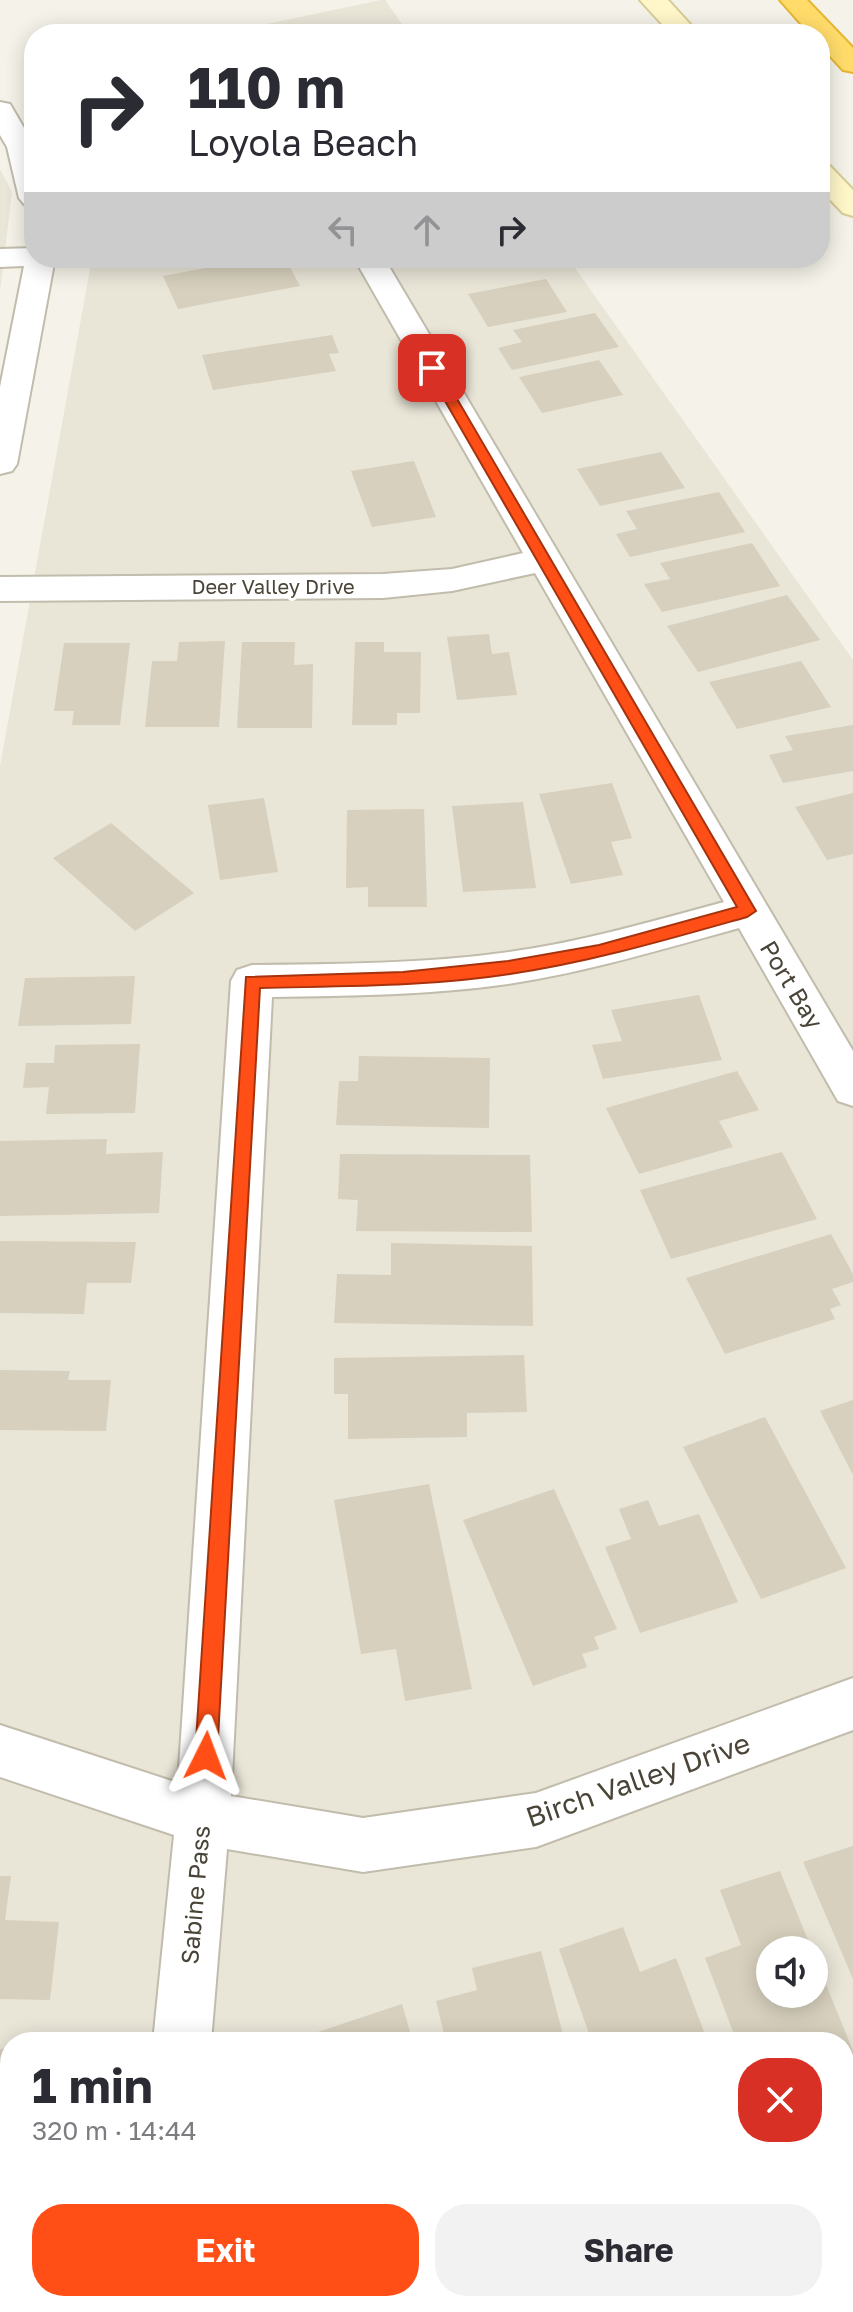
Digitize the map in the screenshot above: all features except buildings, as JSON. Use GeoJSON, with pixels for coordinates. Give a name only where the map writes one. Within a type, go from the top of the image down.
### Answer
{"type":"FeatureCollection","features":[{"type":"Feature","properties":{"kind":"highway"},"geometry":{"type":"LineString","coordinates":[[793,0],[816,24]]}},
{"type":"Feature","properties":{"kind":"highway"},"geometry":{"type":"LineString","coordinates":[[830,39],[853,64]]}},
{"type":"Feature","properties":{"kind":"main road"},"geometry":{"type":"LineString","coordinates":[[653,0],[676,24]]}},
{"type":"Feature","properties":{"kind":"main road"},"geometry":{"type":"LineString","coordinates":[[830,183],[853,207]]}},
{"type":"Feature","properties":{"kind":"street"},"geometry":{"type":"LineString","coordinates":[[0,110],[21,147],[24,159]]}},
{"type":"Feature","properties":{"kind":"street"},"geometry":{"type":"LineString","coordinates":[[0,258],[24,258]]}},
{"type":"Feature","properties":{"kind":"street"},"geometry":{"type":"LineString","coordinates":[[0,464],[35,296],[36,268]]}},
{"type":"Feature","properties":{"kind":"street","name":"Port Bay"},"geometry":{"type":"LineString","coordinates":[[375,268],[853,1089]]}},
{"type":"Feature","properties":{"kind":"street","name":"Deer Valley Drive"},"geometry":{"type":"LineString","coordinates":[[0,589],[383,586],[452,580],[543,560]]}},
{"type":"Feature","properties":{"kind":"street","name":"Sabine Pass"},"geometry":{"type":"LineString","coordinates":[[183,2032],[203,1818],[252,981],[403,978],[508,968],[599,951],[747,911]]}},
{"type":"Feature","properties":{"kind":"street","name":"Birch Valley Drive"},"geometry":{"type":"LineString","coordinates":[[0,1751],[203,1818],[363,1845],[536,1820],[853,1704]]}},
{"type":"Feature","properties":{"kind":"shaded area"},"geometry":{"type":"Polygon","coordinates":[[[385,0],[402,24],[267,24],[385,0]]]}},
{"type":"Feature","properties":{"kind":"shaded area"},"geometry":{"type":"Polygon","coordinates":[[[0,169],[12,192],[0,291],[0,169]]]}},
{"type":"Feature","properties":{"kind":"shaded area"},"geometry":{"type":"Polygon","coordinates":[[[90,268],[575,268],[853,660],[853,2032],[0,2032],[0,766],[90,268]]]}},
{"type":"Feature","properties":{"kind":"route"},"geometry":{"type":"LineString","coordinates":[[206,1756],[252,981],[403,978],[508,968],[599,951],[747,911],[432,368]]}}]}
